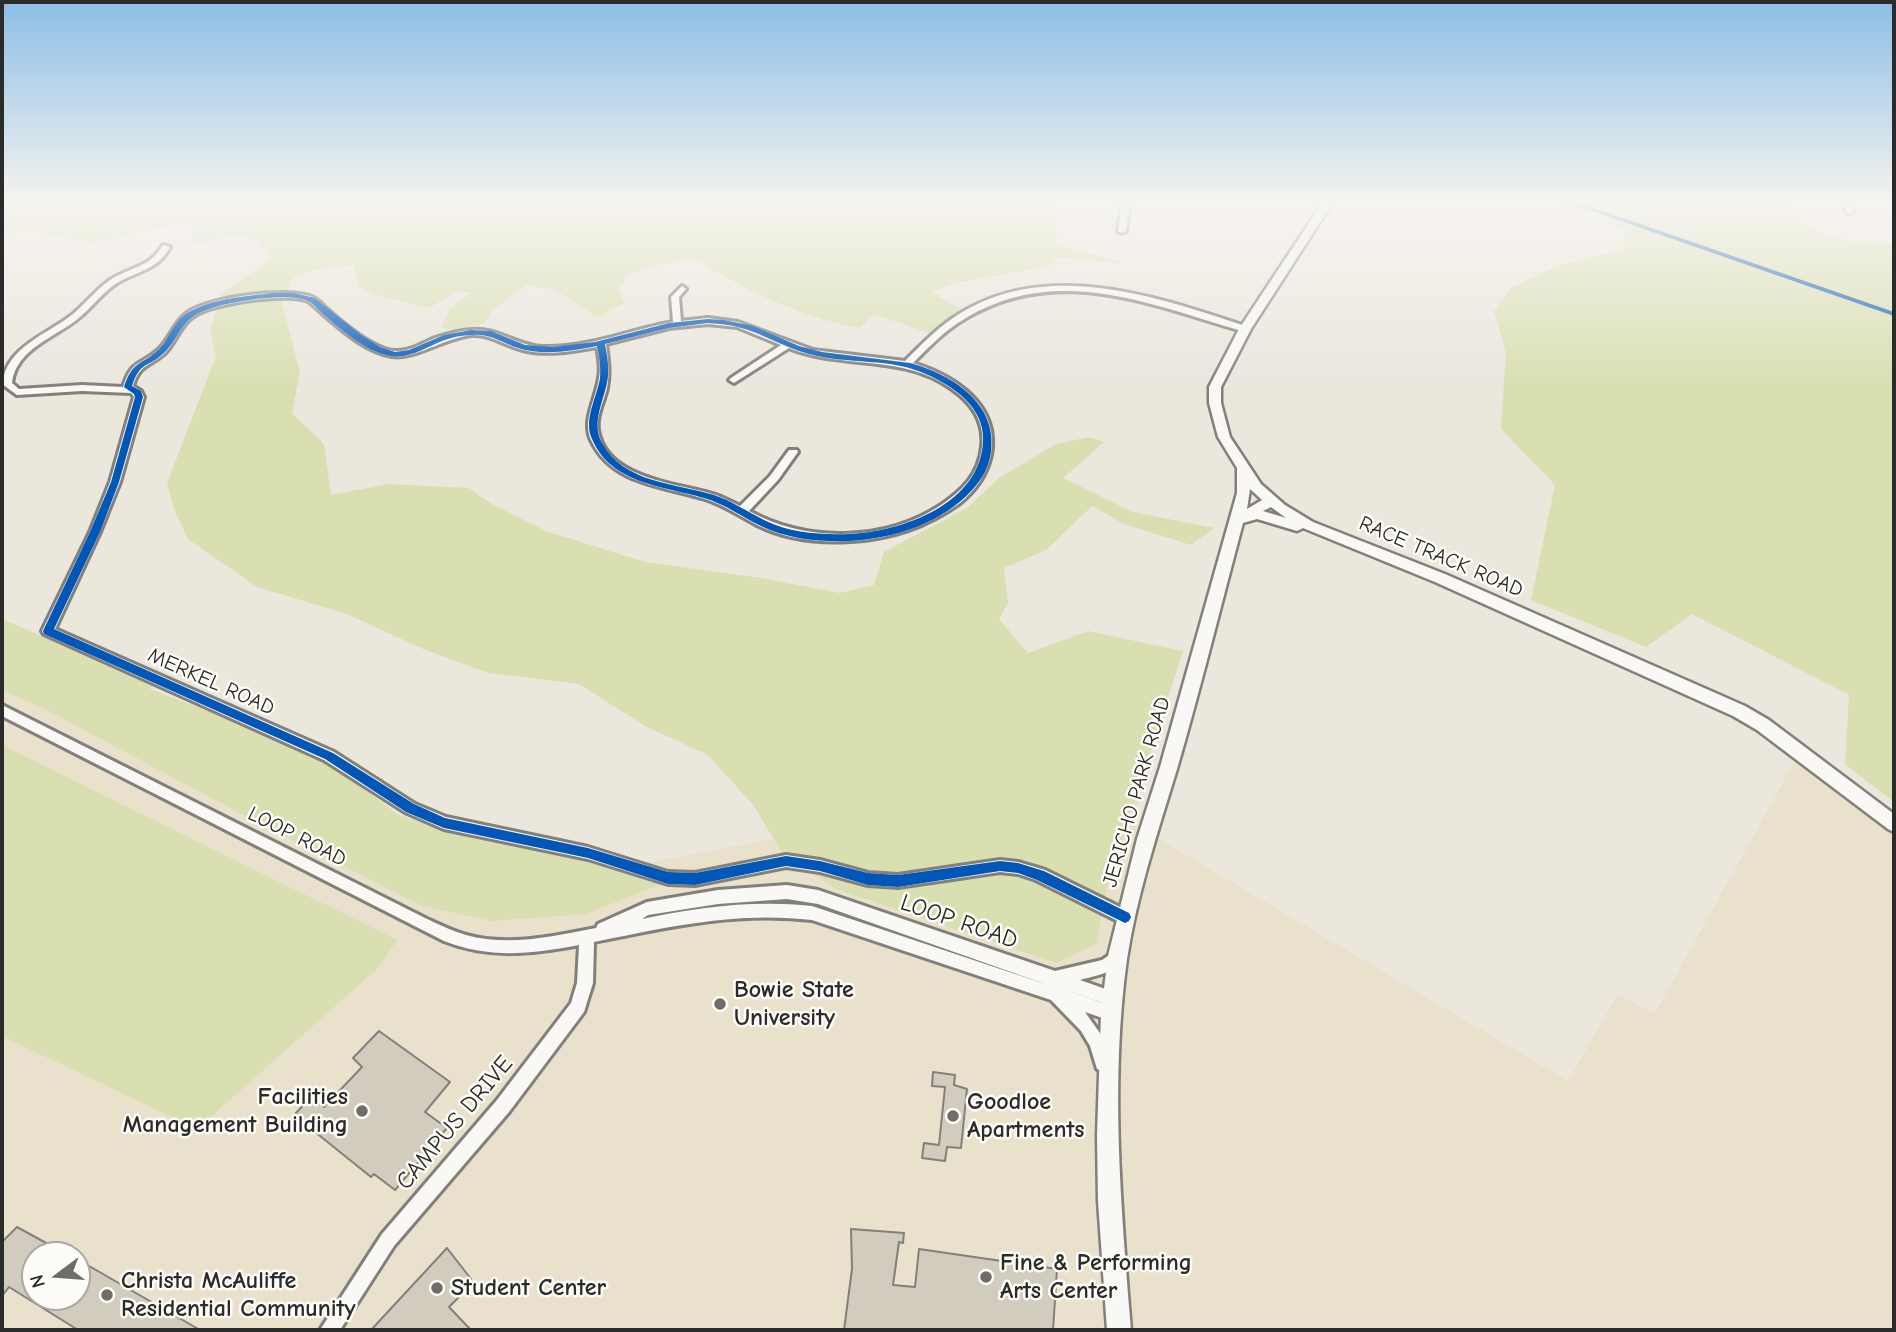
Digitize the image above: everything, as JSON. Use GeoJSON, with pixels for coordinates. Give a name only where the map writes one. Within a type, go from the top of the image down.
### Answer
{"type":"FeatureCollection","features":[{"type":"Feature","properties":{"kind":"street"},"geometry":{"type":"LineString","coordinates":[[131,390],[82,388],[17,392],[7,384],[6,378],[10,368],[31,346],[70,321],[114,281],[149,264]]}},
{"type":"Feature","properties":{"kind":"street","name":"RACE TRACK ROAD"},"geometry":{"type":"LineString","coordinates":[[1287,264],[1247,325],[1215,387],[1221,428],[1240,464],[1256,487],[1271,501],[1292,517],[1440,578],[1739,710],[1773,732],[1894,824]]}},
{"type":"Feature","properties":{"kind":"street"},"geometry":{"type":"LineString","coordinates":[[677,322],[675,297],[682,289]]}},
{"type":"Feature","properties":{"kind":"street"},"geometry":{"type":"LineString","coordinates":[[906,364],[962,316],[997,299],[1023,293],[1065,289],[1101,290],[1247,325]]}},
{"type":"Feature","properties":{"kind":"street","name":"MERKEL ROAD"},"geometry":{"type":"LineString","coordinates":[[601,344],[604,380],[592,423],[594,437],[603,452],[617,465],[637,477],[714,498],[783,530],[838,538],[877,534],[923,522],[962,495],[976,480],[984,464],[988,439],[985,421],[976,406],[944,380],[906,364],[832,356],[788,344],[758,328],[735,323],[677,322],[601,344],[559,349],[525,348],[483,331],[443,338],[408,354],[387,354],[316,302],[303,298],[270,296],[218,305],[189,316],[161,352],[138,364],[128,384],[131,390],[138,393],[138,397],[115,482],[95,532],[48,631],[329,757],[410,808],[444,823],[588,853],[668,878],[695,879],[786,861],[820,866],[868,879],[898,881],[1000,866],[1018,868],[1040,875],[1125,917]]}},
{"type":"Feature","properties":{"kind":"street"},"geometry":{"type":"LineString","coordinates":[[734,380],[788,344]]}},
{"type":"Feature","properties":{"kind":"street"},"geometry":{"type":"LineString","coordinates":[[743,510],[774,478],[793,452]]}},
{"type":"Feature","properties":{"kind":"street","name":"JERICHO PARK ROAD"},"geometry":{"type":"LineString","coordinates":[[1119,1330],[1109,1201],[1111,1005],[1125,917],[1240,517],[1244,493],[1240,464]]}},
{"type":"Feature","properties":{"kind":"street"},"geometry":{"type":"LineString","coordinates":[[1240,517],[1271,501]]}},
{"type":"Feature","properties":{"kind":"street"},"geometry":{"type":"LineString","coordinates":[[1240,517],[1257,514],[1322,534],[1334,535]]}},
{"type":"Feature","properties":{"kind":"street","name":"LOOP ROAD"},"geometry":{"type":"LineString","coordinates":[[2,710],[452,938],[502,948],[542,945],[718,913],[784,908],[812,913],[1111,1005]]}},
{"type":"Feature","properties":{"kind":"street","name":"CAMPUS DRIVE"},"geometry":{"type":"LineString","coordinates":[[329,1330],[388,1240],[503,1106],[578,1007],[585,983],[587,936]]}},
{"type":"Feature","properties":{"kind":"street"},"geometry":{"type":"LineString","coordinates":[[1109,1084],[1097,1040],[1082,1018],[1052,986],[1106,965],[1118,956]]}},
{"type":"Feature","properties":{"kind":"shaded area","name":"Bowie State University"},"geometry":{"type":"Polygon","coordinates":[[[2,668],[505,890],[1149,767],[1132,823],[1568,1081],[1617,995],[1655,1013],[1796,759],[1894,833],[1894,1330],[2,1330],[2,668]]]}},
{"type":"Feature","properties":{"kind":"green space"},"geometry":{"type":"Polygon","coordinates":[[[264,264],[664,264],[632,272],[618,289],[624,303],[597,317],[555,290],[527,285],[491,311],[485,323],[453,330],[441,327],[450,308],[471,293],[458,291],[429,308],[375,295],[359,287],[353,266],[332,265],[293,278],[282,303],[300,372],[292,413],[324,444],[331,495],[388,484],[469,488],[493,505],[546,531],[645,562],[761,578],[840,593],[874,585],[884,552],[967,508],[999,478],[1056,444],[1089,437],[1104,442],[1063,478],[1133,512],[1214,528],[1191,545],[1124,524],[1092,506],[1046,550],[1004,568],[1008,603],[999,619],[1028,653],[1088,631],[1183,651],[1107,887],[1096,944],[1056,963],[838,890],[782,853],[754,806],[708,755],[645,726],[579,684],[488,673],[423,649],[347,614],[257,587],[188,539],[175,512],[167,483],[216,356],[210,330],[222,293],[264,264]]]}},
{"type":"Feature","properties":{"kind":"green space"},"geometry":{"type":"Polygon","coordinates":[[[704,264],[1051,264],[955,283],[932,292],[963,310],[929,333],[873,314],[860,328],[838,323],[796,310],[736,283],[704,264]]]}},
{"type":"Feature","properties":{"kind":"green space"},"geometry":{"type":"Polygon","coordinates":[[[1561,264],[1894,264],[1894,802],[1845,764],[1849,695],[1692,614],[1646,647],[1531,600],[1555,485],[1501,429],[1506,352],[1494,311],[1511,288],[1561,264]]]}},
{"type":"Feature","properties":{"kind":"green space"},"geometry":{"type":"Polygon","coordinates":[[[2,619],[154,684],[150,689],[277,737],[342,773],[399,815],[475,839],[615,867],[661,884],[586,914],[492,921],[422,906],[258,823],[41,707],[2,690],[2,619]]]}},
{"type":"Feature","properties":{"kind":"green space"},"geometry":{"type":"Polygon","coordinates":[[[2,745],[397,940],[378,968],[197,1129],[2,1036],[2,745]]]}},
{"type":"Feature","properties":{"kind":"building","name":"Facilities Management Building"},"geometry":{"type":"Polygon","coordinates":[[[379,1031],[450,1082],[425,1112],[447,1128],[395,1190],[374,1174],[371,1177],[294,1115],[311,1097],[324,1107],[362,1067],[353,1058],[379,1031]]]}},
{"type":"Feature","properties":{"kind":"building","name":"Goodloe Apartments"},"geometry":{"type":"Polygon","coordinates":[[[933,1072],[955,1075],[954,1085],[967,1089],[961,1148],[947,1147],[945,1161],[922,1158],[924,1143],[939,1145],[945,1087],[932,1086],[933,1072]]]}},
{"type":"Feature","properties":{"kind":"building","name":"Christa McAuliffe Residential Community"},"geometry":{"type":"Polygon","coordinates":[[[17,1227],[42,1241],[21,1241],[21,1294],[9,1287],[2,1296],[2,1242],[17,1227]]]}},
{"type":"Feature","properties":{"kind":"building","name":"Fine & Performing Arts Center"},"geometry":{"type":"Polygon","coordinates":[[[851,1229],[904,1233],[903,1243],[899,1242],[893,1285],[915,1287],[919,1249],[1057,1269],[1053,1330],[844,1330],[852,1269],[851,1229]]]}},
{"type":"Feature","properties":{"kind":"building","name":"Student Center"},"geometry":{"type":"Polygon","coordinates":[[[447,1248],[471,1279],[464,1287],[467,1289],[449,1307],[471,1330],[371,1330],[447,1248]]]}},
{"type":"Feature","properties":{"kind":"building","name":"Christa McAuliffe Residential Community"},"geometry":{"type":"Polygon","coordinates":[[[91,1267],[200,1330],[78,1330],[48,1311],[91,1311],[91,1267]]]}},
{"type":"Feature","properties":{"kind":"cycle path"},"geometry":{"type":"LineString","coordinates":[[1749,264],[1894,314]]}},
{"type":"Feature","properties":{"kind":"cycle path"},"geometry":{"type":"LineString","coordinates":[[601,344],[604,378],[593,426],[597,442],[606,456],[632,475],[711,497],[780,530],[803,535],[849,538],[895,530],[937,513],[956,500],[980,474],[984,463],[987,435],[982,414],[966,395],[944,379],[910,365],[810,352],[738,324],[688,322],[576,348],[548,350],[524,347],[493,335],[476,332],[447,337],[412,351],[395,354],[368,343],[314,301],[304,297],[274,295],[223,303],[202,308],[190,315],[163,350],[134,371],[128,387],[138,393],[139,397],[115,482],[95,532],[48,631],[329,756],[410,808],[444,823],[588,853],[668,878],[695,879],[786,861],[820,866],[868,879],[898,881],[1000,866],[1018,868],[1040,875],[1125,917]]}},
{"type":"Feature","properties":{"kind":"place","name":"Bowie State University"},"geometry":{"type":"Point","coordinates":[720,1004]}},
{"type":"Feature","properties":{"kind":"place","name":"Facilities Management Building"},"geometry":{"type":"Point","coordinates":[362,1111]}},
{"type":"Feature","properties":{"kind":"place","name":"Goodloe Apartments"},"geometry":{"type":"Point","coordinates":[953,1116]}},
{"type":"Feature","properties":{"kind":"place","name":"Fine & Performing Arts Center"},"geometry":{"type":"Point","coordinates":[986,1277]}},
{"type":"Feature","properties":{"kind":"place","name":"Student Center"},"geometry":{"type":"Point","coordinates":[437,1288]}},
{"type":"Feature","properties":{"kind":"place","name":"Christa McAuliffe Residential Community"},"geometry":{"type":"Point","coordinates":[107,1295]}}]}
